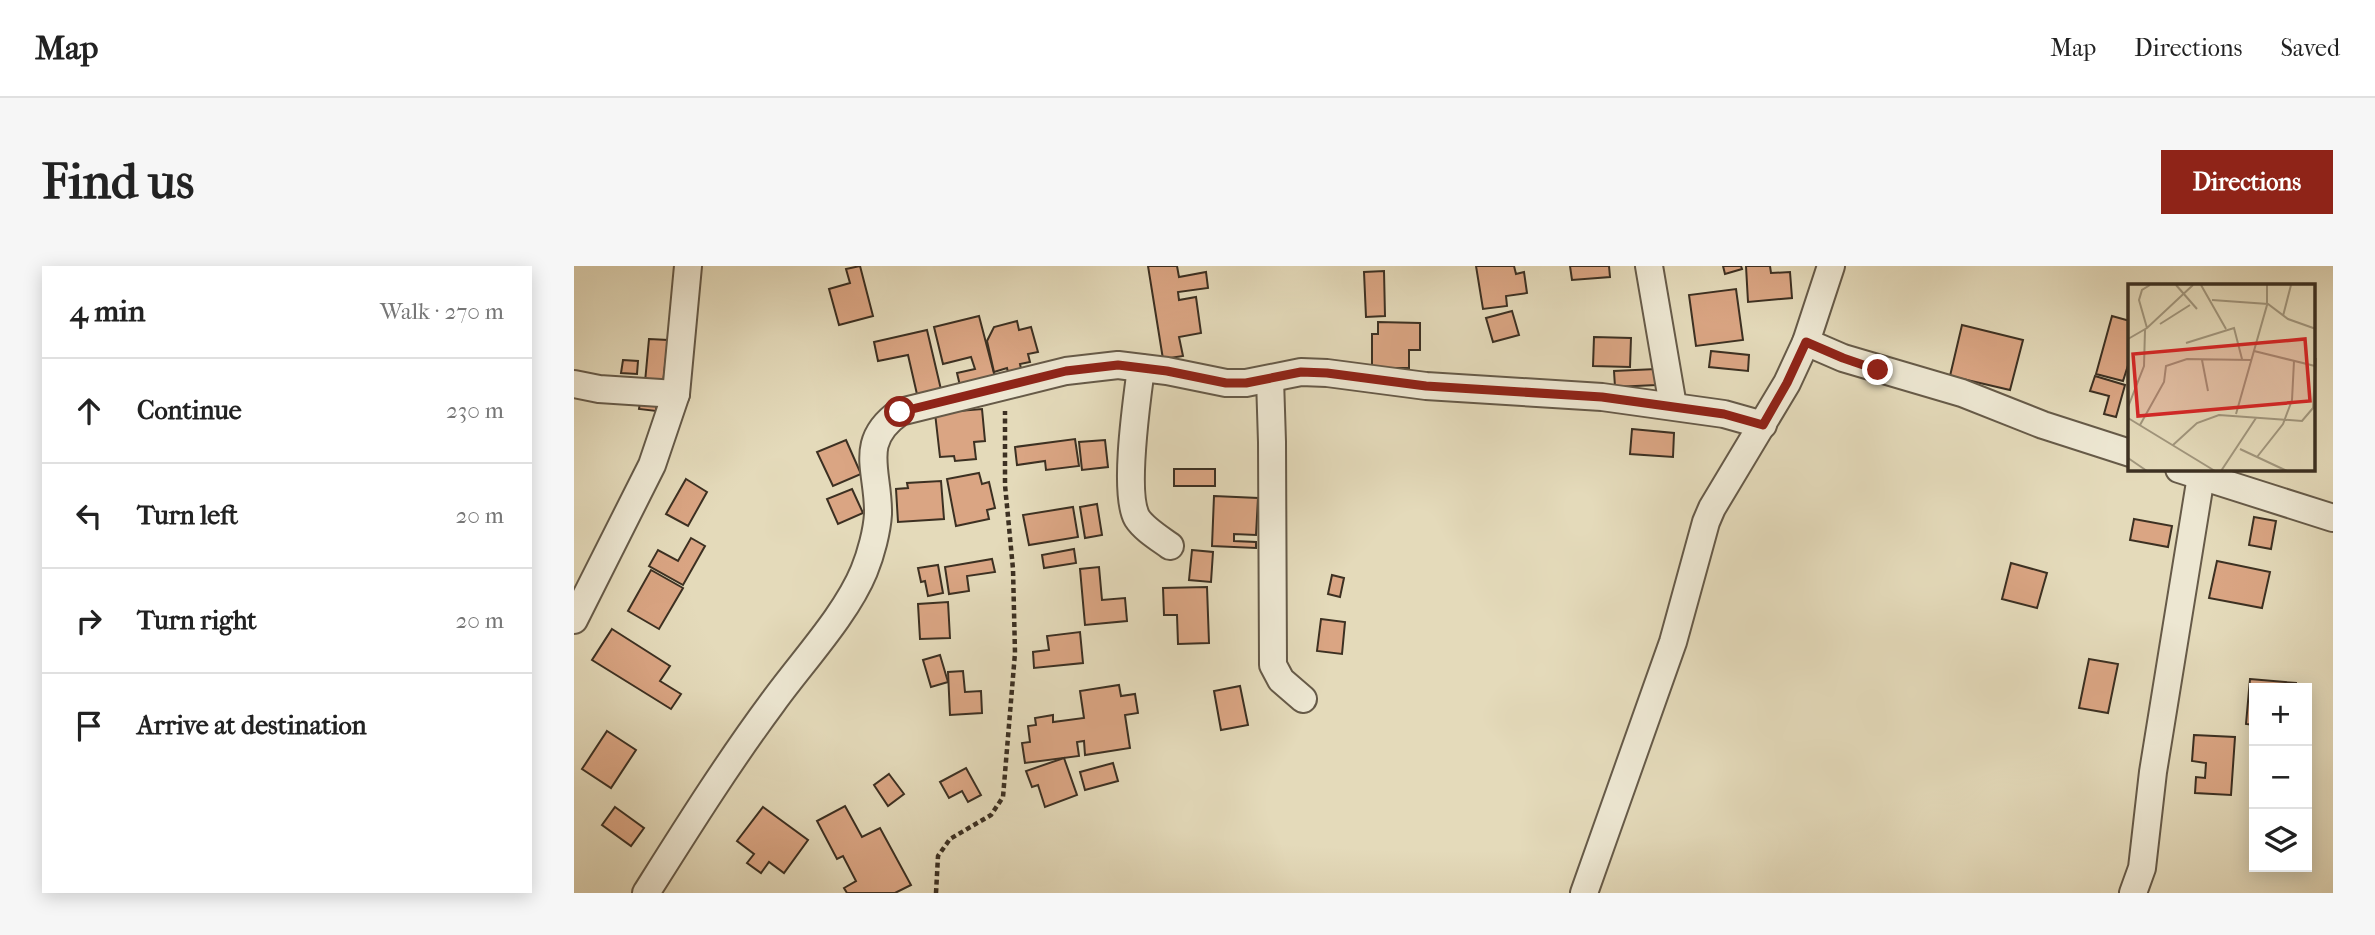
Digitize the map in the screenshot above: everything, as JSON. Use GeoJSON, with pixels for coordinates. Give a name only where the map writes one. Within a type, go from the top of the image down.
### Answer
{"type":"FeatureCollection","features":[{"type":"Feature","properties":{"kind":"street"},"geometry":{"type":"LineString","coordinates":[[574,620],[652,465],[677,394],[688,266]]}},
{"type":"Feature","properties":{"kind":"street"},"geometry":{"type":"LineString","coordinates":[[1649,266],[1673,405]]}},
{"type":"Feature","properties":{"kind":"street"},"geometry":{"type":"LineString","coordinates":[[1584,893],[1673,642],[1706,522],[1787,383],[1806,342],[1831,266]]}},
{"type":"Feature","properties":{"kind":"street"},"geometry":{"type":"LineString","coordinates":[[1806,342],[1843,358],[1962,393],[2043,425],[2128,452]]}},
{"type":"Feature","properties":{"kind":"street"},"geometry":{"type":"LineString","coordinates":[[646,893],[718,778],[820,640],[864,571],[878,515],[874,441],[887,421],[900,412],[1066,371],[1118,365],[1226,383],[1246,383],[1301,372],[1426,386],[1590,396],[1673,405],[1724,414],[1763,425]]}},
{"type":"Feature","properties":{"kind":"street"},"geometry":{"type":"LineString","coordinates":[[1141,368],[1133,440],[1133,506],[1140,523],[1170,546]]}},
{"type":"Feature","properties":{"kind":"street"},"geometry":{"type":"LineString","coordinates":[[1270,379],[1273,665],[1281,680],[1303,699]]}},
{"type":"Feature","properties":{"kind":"street"},"geometry":{"type":"LineString","coordinates":[[574,384],[677,394]]}},
{"type":"Feature","properties":{"kind":"street"},"geometry":{"type":"LineString","coordinates":[[2133,893],[2143,868],[2190,473],[2333,518]]}},
{"type":"Feature","properties":{"kind":"path"},"geometry":{"type":"LineString","coordinates":[[936,893],[938,856],[950,839],[991,815],[1003,797],[1015,653],[1013,569],[1005,485],[1005,385]]}},
{"type":"Feature","properties":{"kind":"building"},"geometry":{"type":"Polygon","coordinates":[[[860,266],[873,316],[839,325],[829,289],[850,283],[846,269],[860,266]]]}},
{"type":"Feature","properties":{"kind":"building"},"geometry":{"type":"Polygon","coordinates":[[[1148,266],[1177,266],[1179,277],[1206,272],[1208,288],[1178,292],[1179,300],[1196,297],[1201,333],[1179,337],[1183,356],[1163,359],[1148,266]]]}},
{"type":"Feature","properties":{"kind":"building"},"geometry":{"type":"Polygon","coordinates":[[[1476,266],[1514,266],[1516,274],[1524,272],[1527,293],[1506,296],[1507,306],[1483,309],[1476,266]]]}},
{"type":"Feature","properties":{"kind":"building"},"geometry":{"type":"Polygon","coordinates":[[[1570,266],[1609,266],[1610,277],[1572,280],[1570,266]]]}},
{"type":"Feature","properties":{"kind":"building"},"geometry":{"type":"Polygon","coordinates":[[[1723,266],[1741,266],[1742,269],[1725,274],[1723,266]]]}},
{"type":"Feature","properties":{"kind":"building"},"geometry":{"type":"Polygon","coordinates":[[[1746,266],[1770,266],[1771,273],[1790,272],[1792,298],[1748,302],[1746,266]]]}},
{"type":"Feature","properties":{"kind":"building"},"geometry":{"type":"Polygon","coordinates":[[[1384,271],[1385,316],[1366,317],[1364,272],[1384,271]]]}},
{"type":"Feature","properties":{"kind":"building"},"geometry":{"type":"Polygon","coordinates":[[[1736,289],[1743,340],[1696,346],[1689,295],[1736,289]]]}},
{"type":"Feature","properties":{"kind":"building"},"geometry":{"type":"Polygon","coordinates":[[[1512,311],[1519,335],[1493,342],[1486,318],[1512,311]]]}},
{"type":"Feature","properties":{"kind":"building"},"geometry":{"type":"Polygon","coordinates":[[[979,316],[996,381],[961,390],[957,373],[975,369],[971,357],[943,364],[934,327],[979,316]]]}},
{"type":"Feature","properties":{"kind":"building"},"geometry":{"type":"Polygon","coordinates":[[[2112,316],[2128,320],[2128,365],[2123,381],[2096,374],[2112,316]]]}},
{"type":"Feature","properties":{"kind":"building"},"geometry":{"type":"Polygon","coordinates":[[[1017,321],[1019,330],[1031,327],[1038,352],[1028,354],[1030,362],[1020,364],[1022,373],[1009,376],[1007,368],[994,372],[987,341],[994,327],[1017,321]]]}},
{"type":"Feature","properties":{"kind":"building"},"geometry":{"type":"Polygon","coordinates":[[[1378,322],[1420,323],[1420,350],[1409,350],[1409,368],[1372,368],[1372,334],[1378,334],[1378,322]]]}},
{"type":"Feature","properties":{"kind":"building"},"geometry":{"type":"Polygon","coordinates":[[[1962,325],[2023,340],[2010,390],[1950,376],[1962,325]]]}},
{"type":"Feature","properties":{"kind":"building"},"geometry":{"type":"Polygon","coordinates":[[[927,330],[943,398],[919,403],[908,355],[878,361],[874,342],[927,330]]]}},
{"type":"Feature","properties":{"kind":"building"},"geometry":{"type":"Polygon","coordinates":[[[1594,337],[1631,338],[1630,367],[1593,366],[1594,337]]]}},
{"type":"Feature","properties":{"kind":"building"},"geometry":{"type":"Polygon","coordinates":[[[649,339],[668,340],[663,383],[645,382],[649,339]]]}},
{"type":"Feature","properties":{"kind":"building"},"geometry":{"type":"Polygon","coordinates":[[[1711,351],[1749,355],[1748,371],[1709,367],[1711,351]]]}},
{"type":"Feature","properties":{"kind":"building"},"geometry":{"type":"Polygon","coordinates":[[[623,360],[638,361],[637,374],[621,373],[623,360]]]}},
{"type":"Feature","properties":{"kind":"building"},"geometry":{"type":"Polygon","coordinates":[[[1656,369],[1656,385],[1615,387],[1614,371],[1656,369]]]}},
{"type":"Feature","properties":{"kind":"building"},"geometry":{"type":"Polygon","coordinates":[[[2095,376],[2125,385],[2116,417],[2104,414],[2109,396],[2090,391],[2095,376]]]}},
{"type":"Feature","properties":{"kind":"building"},"geometry":{"type":"Polygon","coordinates":[[[641,397],[657,398],[656,411],[639,409],[641,397]]]}},
{"type":"Feature","properties":{"kind":"building"},"geometry":{"type":"Polygon","coordinates":[[[982,409],[985,441],[974,442],[976,459],[955,461],[954,456],[940,457],[935,413],[982,409]]]}},
{"type":"Feature","properties":{"kind":"building"},"geometry":{"type":"Polygon","coordinates":[[[1632,429],[1674,433],[1673,457],[1630,454],[1632,429]]]}},
{"type":"Feature","properties":{"kind":"building"},"geometry":{"type":"Polygon","coordinates":[[[1075,439],[1079,466],[1046,470],[1045,461],[1017,465],[1015,447],[1075,439]]]}},
{"type":"Feature","properties":{"kind":"building"},"geometry":{"type":"Polygon","coordinates":[[[846,440],[861,474],[833,486],[817,452],[846,440]]]}},
{"type":"Feature","properties":{"kind":"building"},"geometry":{"type":"Polygon","coordinates":[[[1105,440],[1108,467],[1082,470],[1079,442],[1105,440]]]}},
{"type":"Feature","properties":{"kind":"building"},"geometry":{"type":"Polygon","coordinates":[[[1174,469],[1215,469],[1215,486],[1174,486],[1174,469]]]}},
{"type":"Feature","properties":{"kind":"building"},"geometry":{"type":"Polygon","coordinates":[[[979,473],[982,484],[989,482],[995,508],[987,510],[989,519],[956,526],[947,479],[979,473]]]}},
{"type":"Feature","properties":{"kind":"building"},"geometry":{"type":"Polygon","coordinates":[[[686,479],[707,492],[688,526],[666,514],[686,479]]]}},
{"type":"Feature","properties":{"kind":"building"},"geometry":{"type":"Polygon","coordinates":[[[941,481],[944,519],[898,522],[896,489],[908,488],[907,483],[941,481]]]}},
{"type":"Feature","properties":{"kind":"building"},"geometry":{"type":"Polygon","coordinates":[[[852,489],[863,513],[838,524],[827,499],[852,489]]]}},
{"type":"Feature","properties":{"kind":"building"},"geometry":{"type":"Polygon","coordinates":[[[1214,496],[1258,498],[1256,535],[1234,534],[1234,541],[1256,542],[1256,548],[1212,546],[1214,496]]]}},
{"type":"Feature","properties":{"kind":"building"},"geometry":{"type":"Polygon","coordinates":[[[1097,504],[1102,535],[1085,538],[1080,507],[1097,504]]]}},
{"type":"Feature","properties":{"kind":"building"},"geometry":{"type":"Polygon","coordinates":[[[1073,507],[1078,537],[1029,545],[1023,515],[1073,507]]]}},
{"type":"Feature","properties":{"kind":"building"},"geometry":{"type":"Polygon","coordinates":[[[2254,517],[2276,521],[2271,549],[2249,545],[2254,517]]]}},
{"type":"Feature","properties":{"kind":"building"},"geometry":{"type":"Polygon","coordinates":[[[2134,519],[2172,526],[2168,547],[2130,540],[2134,519]]]}},
{"type":"Feature","properties":{"kind":"building"},"geometry":{"type":"Polygon","coordinates":[[[691,538],[705,546],[683,585],[649,566],[658,550],[678,561],[691,538]]]}},
{"type":"Feature","properties":{"kind":"building"},"geometry":{"type":"Polygon","coordinates":[[[1074,549],[1076,563],[1044,568],[1042,555],[1074,549]]]}},
{"type":"Feature","properties":{"kind":"building"},"geometry":{"type":"Polygon","coordinates":[[[1192,550],[1213,552],[1211,582],[1189,580],[1192,550]]]}},
{"type":"Feature","properties":{"kind":"building"},"geometry":{"type":"Polygon","coordinates":[[[992,559],[995,572],[967,576],[969,591],[949,594],[945,567],[992,559]]]}},
{"type":"Feature","properties":{"kind":"building"},"geometry":{"type":"Polygon","coordinates":[[[2217,561],[2270,572],[2262,608],[2209,598],[2217,561]]]}},
{"type":"Feature","properties":{"kind":"building"},"geometry":{"type":"Polygon","coordinates":[[[2011,563],[2047,573],[2037,608],[2002,599],[2011,563]]]}},
{"type":"Feature","properties":{"kind":"building"},"geometry":{"type":"Polygon","coordinates":[[[938,565],[943,593],[928,596],[925,581],[921,582],[918,568],[938,565]]]}},
{"type":"Feature","properties":{"kind":"building"},"geometry":{"type":"Polygon","coordinates":[[[1099,567],[1102,600],[1125,598],[1127,621],[1085,625],[1080,569],[1099,567]]]}},
{"type":"Feature","properties":{"kind":"building"},"geometry":{"type":"Polygon","coordinates":[[[651,570],[683,588],[659,629],[628,611],[651,570]]]}},
{"type":"Feature","properties":{"kind":"building"},"geometry":{"type":"Polygon","coordinates":[[[1332,575],[1344,578],[1340,597],[1328,594],[1332,575]]]}},
{"type":"Feature","properties":{"kind":"building"},"geometry":{"type":"Polygon","coordinates":[[[1207,587],[1209,643],[1178,644],[1177,615],[1164,615],[1163,588],[1207,587]]]}},
{"type":"Feature","properties":{"kind":"building"},"geometry":{"type":"Polygon","coordinates":[[[948,602],[950,638],[920,639],[918,604],[948,602]]]}},
{"type":"Feature","properties":{"kind":"building"},"geometry":{"type":"Polygon","coordinates":[[[1321,619],[1345,622],[1342,654],[1317,651],[1321,619]]]}},
{"type":"Feature","properties":{"kind":"building"},"geometry":{"type":"Polygon","coordinates":[[[612,629],[670,666],[660,681],[681,694],[671,709],[592,660],[612,629]]]}},
{"type":"Feature","properties":{"kind":"building"},"geometry":{"type":"Polygon","coordinates":[[[1080,632],[1083,663],[1034,668],[1033,652],[1049,650],[1047,636],[1080,632]]]}},
{"type":"Feature","properties":{"kind":"building"},"geometry":{"type":"Polygon","coordinates":[[[940,655],[948,682],[931,687],[923,660],[940,655]]]}},
{"type":"Feature","properties":{"kind":"building"},"geometry":{"type":"Polygon","coordinates":[[[2089,659],[2118,664],[2108,713],[2079,708],[2089,659]]]}},
{"type":"Feature","properties":{"kind":"building"},"geometry":{"type":"Polygon","coordinates":[[[963,671],[965,692],[981,691],[982,713],[950,715],[948,672],[963,671]]]}},
{"type":"Feature","properties":{"kind":"building"},"geometry":{"type":"Polygon","coordinates":[[[2250,679],[2296,683],[2250,683],[2250,679]]]}},
{"type":"Feature","properties":{"kind":"building"},"geometry":{"type":"Polygon","coordinates":[[[1119,685],[1121,696],[1135,694],[1138,713],[1125,715],[1130,748],[1085,755],[1084,741],[1077,742],[1079,756],[1025,763],[1022,743],[1030,742],[1028,726],[1036,725],[1035,718],[1053,715],[1053,722],[1084,718],[1080,691],[1119,685]]]}},
{"type":"Feature","properties":{"kind":"building"},"geometry":{"type":"Polygon","coordinates":[[[1240,686],[1248,725],[1221,730],[1214,691],[1240,686]]]}},
{"type":"Feature","properties":{"kind":"building"},"geometry":{"type":"Polygon","coordinates":[[[2249,690],[2249,724],[2246,724],[2249,690]]]}},
{"type":"Feature","properties":{"kind":"building"},"geometry":{"type":"Polygon","coordinates":[[[607,731],[636,750],[611,788],[582,769],[607,731]]]}},
{"type":"Feature","properties":{"kind":"building"},"geometry":{"type":"Polygon","coordinates":[[[2194,735],[2235,737],[2231,795],[2195,793],[2196,777],[2205,778],[2206,763],[2192,761],[2194,735]]]}},
{"type":"Feature","properties":{"kind":"building"},"geometry":{"type":"Polygon","coordinates":[[[1064,758],[1077,795],[1045,807],[1038,785],[1032,787],[1026,771],[1064,758]]]}},
{"type":"Feature","properties":{"kind":"building"},"geometry":{"type":"Polygon","coordinates":[[[1113,763],[1118,781],[1085,790],[1080,772],[1113,763]]]}},
{"type":"Feature","properties":{"kind":"building"},"geometry":{"type":"Polygon","coordinates":[[[966,768],[981,795],[968,802],[962,791],[949,798],[940,782],[966,768]]]}},
{"type":"Feature","properties":{"kind":"building"},"geometry":{"type":"Polygon","coordinates":[[[889,774],[904,794],[888,806],[874,785],[889,774]]]}},
{"type":"Feature","properties":{"kind":"building"},"geometry":{"type":"Polygon","coordinates":[[[845,806],[862,837],[880,828],[911,885],[895,893],[847,893],[844,888],[856,881],[843,856],[837,859],[817,821],[845,806]]]}},
{"type":"Feature","properties":{"kind":"building"},"geometry":{"type":"Polygon","coordinates":[[[615,807],[644,828],[631,846],[602,825],[615,807]]]}},
{"type":"Feature","properties":{"kind":"building"},"geometry":{"type":"Polygon","coordinates":[[[763,807],[808,840],[784,873],[769,862],[761,873],[747,863],[754,854],[737,841],[763,807]]]}},
{"type":"Feature","properties":{"kind":"route"},"geometry":{"type":"LineString","coordinates":[[900,412],[1066,371],[1118,365],[1167,371],[1226,383],[1246,383],[1301,372],[1426,386],[1602,397],[1673,405],[1724,414],[1763,425],[1806,342],[1878,370]]}}]}
